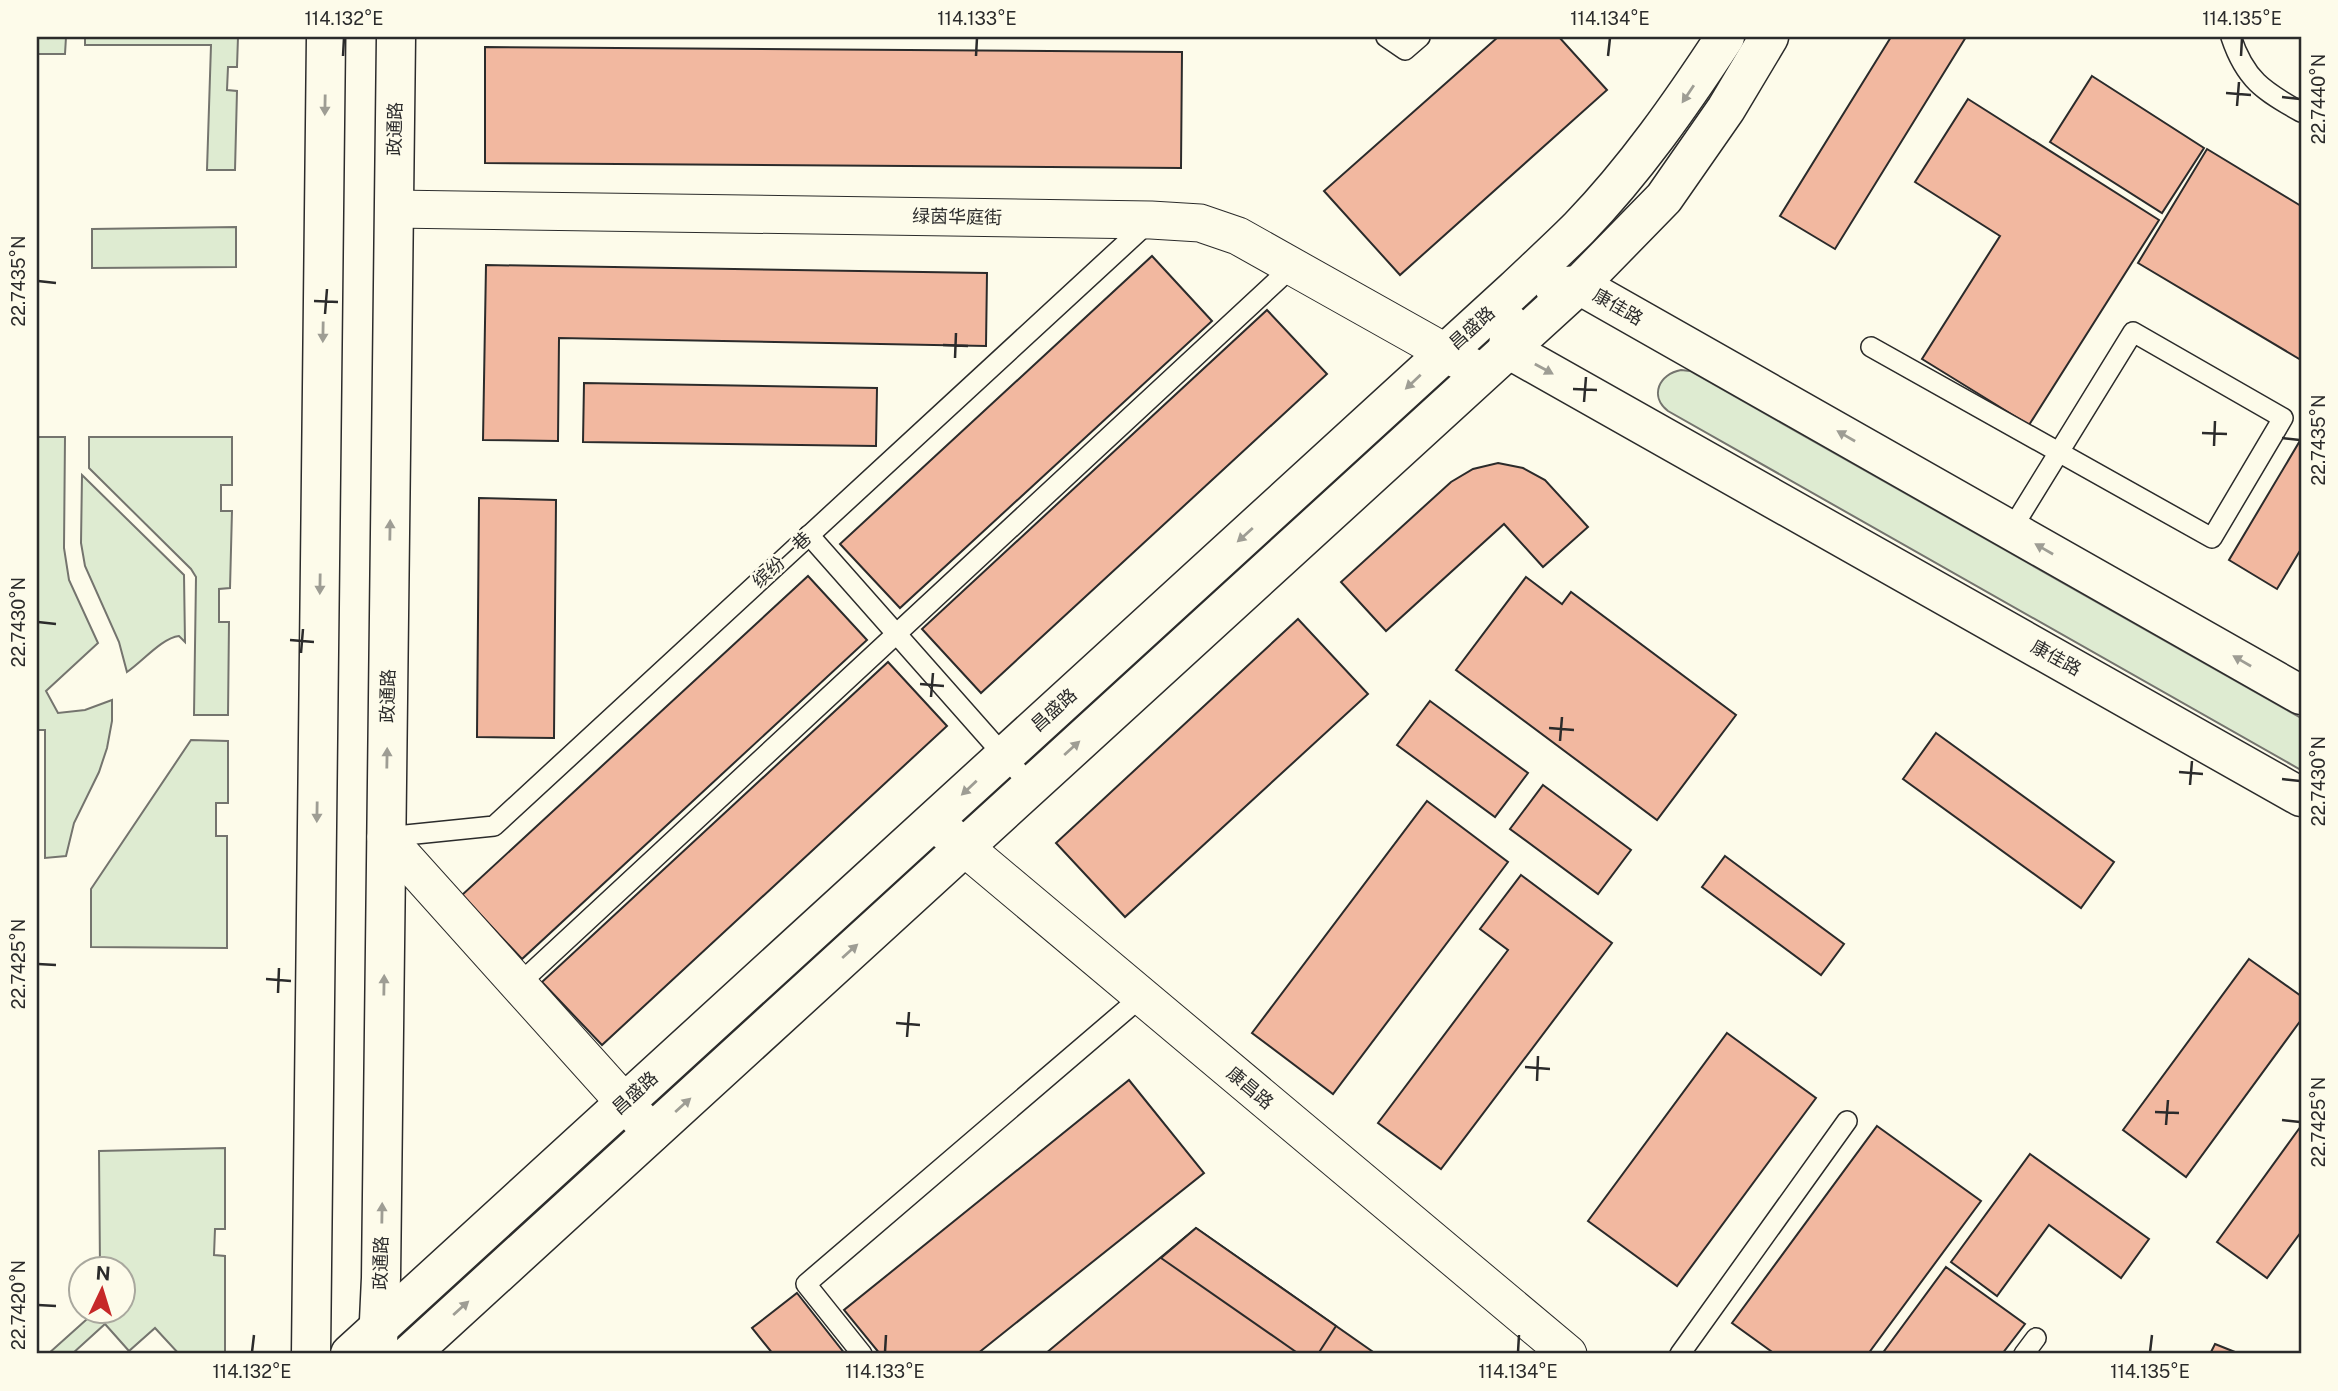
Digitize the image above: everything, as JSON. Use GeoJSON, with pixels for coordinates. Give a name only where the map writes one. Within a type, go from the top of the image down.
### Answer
{"type":"FeatureCollection","features":[{"type":"Feature","properties":{"kind":"street"},"geometry":{"type":"LineString","coordinates":[[311,1354],[326,37]]}},
{"type":"Feature","properties":{"kind":"street","name":"政通路"},"geometry":{"type":"LineString","coordinates":[[378,1340],[396,37]]}},
{"type":"Feature","properties":{"kind":"street","name":"昌盛路"},"geometry":{"type":"LineString","coordinates":[[349,1354],[378,1340],[625,1103],[1579,228],[1627,174],[1684,100],[1725,37]]}},
{"type":"Feature","properties":{"kind":"street"},"geometry":{"type":"LineString","coordinates":[[410,1354],[1579,285],[1664,198],[1726,109],[1769,37]]}},
{"type":"Feature","properties":{"kind":"street","name":"绿茵华庭街"},"geometry":{"type":"LineString","coordinates":[[394,209],[1151,220],[1200,223],[1238,236],[1445,353],[1495,361]]}},
{"type":"Feature","properties":{"kind":"street","name":"康佳路"},"geometry":{"type":"LineString","coordinates":[[1514,290],[1579,285],[2301,695]]}},
{"type":"Feature","properties":{"kind":"street"},"geometry":{"type":"LineString","coordinates":[[1495,361],[1514,290]]}},
{"type":"Feature","properties":{"kind":"street","name":"康佳路"},"geometry":{"type":"LineString","coordinates":[[1495,361],[2301,797]]}},
{"type":"Feature","properties":{"kind":"street","name":"康昌路"},"geometry":{"type":"LineString","coordinates":[[933,821],[1568,1354]]}},
{"type":"Feature","properties":{"kind":"street"},"geometry":{"type":"LineString","coordinates":[[386,837],[652,1133]]}},
{"type":"Feature","properties":{"kind":"lane"},"geometry":{"type":"LineString","coordinates":[[1386,37],[1405,50],[1420,37]]}},
{"type":"Feature","properties":{"kind":"lane"},"geometry":{"type":"LineString","coordinates":[[2231,37],[2238,59],[2249,76],[2277,98],[2301,112]]}},
{"type":"Feature","properties":{"kind":"lane","name":"缤纷一巷"},"geometry":{"type":"LineString","coordinates":[[386,837],[494,826],[1151,220]]}},
{"type":"Feature","properties":{"kind":"lane"},"geometry":{"type":"LineString","coordinates":[[519,984],[1293,266]]}},
{"type":"Feature","properties":{"kind":"lane"},"geometry":{"type":"LineString","coordinates":[[1871,347],[2059,451],[2212,538],[2283,418],[2133,332],[2059,451],[2011,530]]}},
{"type":"Feature","properties":{"kind":"lane"},"geometry":{"type":"LineString","coordinates":[[809,534],[1031,786]]}},
{"type":"Feature","properties":{"kind":"lane"},"geometry":{"type":"LineString","coordinates":[[862,1354],[806,1284],[1142,997]]}},
{"type":"Feature","properties":{"kind":"lane"},"geometry":{"type":"LineString","coordinates":[[1680,1354],[1847,1121]]}},
{"type":"Feature","properties":{"kind":"green space"},"geometry":{"type":"Polygon","coordinates":[[[37,37],[66,37],[65,54],[37,54],[37,37]]]}},
{"type":"Feature","properties":{"kind":"green space"},"geometry":{"type":"Polygon","coordinates":[[[85,37],[238,37],[237,67],[228,67],[227,90],[237,91],[235,170],[207,170],[211,45],[85,45],[85,37]]]}},
{"type":"Feature","properties":{"kind":"green space"},"geometry":{"type":"Polygon","coordinates":[[[236,227],[236,267],[92,268],[92,229],[236,227]]]}},
{"type":"Feature","properties":{"kind":"green space"},"geometry":{"type":"Polygon","coordinates":[[[1681,370],[1690,371],[2301,718],[2301,770],[1668,411],[1659,399],[1659,386],[1667,376],[1681,370]]]}},
{"type":"Feature","properties":{"kind":"green space"},"geometry":{"type":"Polygon","coordinates":[[[37,437],[65,437],[64,548],[69,580],[98,643],[46,691],[58,713],[85,710],[112,700],[112,721],[107,748],[99,772],[74,823],[66,856],[45,858],[45,730],[37,730],[37,437]]]}},
{"type":"Feature","properties":{"kind":"green space"},"geometry":{"type":"Polygon","coordinates":[[[89,437],[232,437],[232,485],[221,485],[221,511],[232,511],[230,588],[219,589],[219,622],[229,622],[228,715],[194,715],[196,577],[89,468],[89,437]]]}},
{"type":"Feature","properties":{"kind":"green space"},"geometry":{"type":"Polygon","coordinates":[[[82,475],[184,575],[185,642],[179,636],[166,641],[127,672],[119,642],[85,566],[81,543],[82,475]]]}},
{"type":"Feature","properties":{"kind":"green space"},"geometry":{"type":"Polygon","coordinates":[[[191,740],[228,741],[228,803],[216,803],[216,836],[227,836],[227,948],[91,947],[91,889],[191,740]]]}},
{"type":"Feature","properties":{"kind":"green space"},"geometry":{"type":"Polygon","coordinates":[[[225,1148],[225,1229],[215,1229],[214,1255],[225,1256],[225,1354],[179,1354],[155,1328],[129,1351],[105,1324],[136,1324],[136,1254],[100,1254],[99,1151],[225,1148]]]}},
{"type":"Feature","properties":{"kind":"green space"},"geometry":{"type":"Polygon","coordinates":[[[81,1324],[105,1324],[72,1354],[48,1354],[81,1324]]]}},
{"type":"Feature","properties":{"kind":"building"},"geometry":{"type":"Polygon","coordinates":[[[1498,37],[1559,37],[1607,90],[1400,275],[1324,191],[1498,37]]]}},
{"type":"Feature","properties":{"kind":"building"},"geometry":{"type":"Polygon","coordinates":[[[1891,37],[1966,37],[1835,249],[1780,216],[1891,37]]]}},
{"type":"Feature","properties":{"kind":"building"},"geometry":{"type":"Polygon","coordinates":[[[485,47],[1182,52],[1181,168],[485,163],[485,47]]]}},
{"type":"Feature","properties":{"kind":"building"},"geometry":{"type":"Polygon","coordinates":[[[2092,76],[2204,148],[2162,213],[2050,142],[2092,76]]]}},
{"type":"Feature","properties":{"kind":"building"},"geometry":{"type":"Polygon","coordinates":[[[1968,99],[2159,220],[2029,425],[1922,359],[2000,236],[1915,182],[1968,99]]]}},
{"type":"Feature","properties":{"kind":"building"},"geometry":{"type":"Polygon","coordinates":[[[2207,149],[2301,206],[2301,360],[2138,263],[2207,149]]]}},
{"type":"Feature","properties":{"kind":"building"},"geometry":{"type":"Polygon","coordinates":[[[1152,256],[1212,321],[900,608],[840,544],[1152,256]]]}},
{"type":"Feature","properties":{"kind":"building"},"geometry":{"type":"Polygon","coordinates":[[[486,265],[987,273],[986,346],[559,338],[558,441],[483,440],[486,265]]]}},
{"type":"Feature","properties":{"kind":"building"},"geometry":{"type":"Polygon","coordinates":[[[1267,310],[1327,374],[981,693],[922,629],[1267,310]]]}},
{"type":"Feature","properties":{"kind":"building"},"geometry":{"type":"Polygon","coordinates":[[[584,383],[877,388],[876,446],[583,442],[584,383]]]}},
{"type":"Feature","properties":{"kind":"building"},"geometry":{"type":"Polygon","coordinates":[[[2301,439],[2301,549],[2277,589],[2229,560],[2301,439]]]}},
{"type":"Feature","properties":{"kind":"building"},"geometry":{"type":"Polygon","coordinates":[[[1498,463],[1523,468],[1545,480],[1588,527],[1543,567],[1504,524],[1386,631],[1341,582],[1451,482],[1473,469],[1498,463]]]}},
{"type":"Feature","properties":{"kind":"building"},"geometry":{"type":"Polygon","coordinates":[[[479,498],[556,500],[554,738],[477,737],[479,498]]]}},
{"type":"Feature","properties":{"kind":"building"},"geometry":{"type":"Polygon","coordinates":[[[808,576],[867,640],[522,959],[462,895],[808,576]]]}},
{"type":"Feature","properties":{"kind":"building"},"geometry":{"type":"Polygon","coordinates":[[[1526,577],[1562,604],[1571,592],[1736,715],[1657,820],[1456,670],[1526,577]]]}},
{"type":"Feature","properties":{"kind":"building"},"geometry":{"type":"Polygon","coordinates":[[[1298,619],[1368,694],[1125,917],[1056,843],[1298,619]]]}},
{"type":"Feature","properties":{"kind":"building"},"geometry":{"type":"Polygon","coordinates":[[[888,662],[947,726],[602,1045],[542,982],[888,662]]]}},
{"type":"Feature","properties":{"kind":"building"},"geometry":{"type":"Polygon","coordinates":[[[1430,701],[1528,773],[1495,817],[1397,745],[1430,701]]]}},
{"type":"Feature","properties":{"kind":"building"},"geometry":{"type":"Polygon","coordinates":[[[1936,733],[2114,862],[2081,908],[1903,779],[1936,733]]]}},
{"type":"Feature","properties":{"kind":"building"},"geometry":{"type":"Polygon","coordinates":[[[1543,785],[1631,850],[1598,894],[1510,829],[1543,785]]]}},
{"type":"Feature","properties":{"kind":"building"},"geometry":{"type":"Polygon","coordinates":[[[1427,801],[1508,862],[1333,1094],[1252,1033],[1427,801]]]}},
{"type":"Feature","properties":{"kind":"building"},"geometry":{"type":"Polygon","coordinates":[[[1725,856],[1844,944],[1821,975],[1702,887],[1725,856]]]}},
{"type":"Feature","properties":{"kind":"building"},"geometry":{"type":"Polygon","coordinates":[[[1521,875],[1612,943],[1441,1169],[1378,1123],[1508,950],[1480,929],[1521,875]]]}},
{"type":"Feature","properties":{"kind":"building"},"geometry":{"type":"Polygon","coordinates":[[[2249,959],[2301,996],[2301,1020],[2186,1177],[2123,1130],[2249,959]]]}},
{"type":"Feature","properties":{"kind":"building"},"geometry":{"type":"Polygon","coordinates":[[[1727,1033],[1816,1098],[1677,1286],[1588,1221],[1727,1033]]]}},
{"type":"Feature","properties":{"kind":"building"},"geometry":{"type":"Polygon","coordinates":[[[1129,1080],[1204,1173],[977,1354],[880,1354],[844,1310],[1129,1080]]]}},
{"type":"Feature","properties":{"kind":"building"},"geometry":{"type":"Polygon","coordinates":[[[1877,1126],[1981,1201],[1868,1354],[1775,1354],[1732,1323],[1877,1126]]]}},
{"type":"Feature","properties":{"kind":"building"},"geometry":{"type":"Polygon","coordinates":[[[2301,1126],[2301,1232],[2267,1278],[2217,1242],[2301,1126]]]}},
{"type":"Feature","properties":{"kind":"building"},"geometry":{"type":"Polygon","coordinates":[[[2030,1154],[2149,1239],[2121,1278],[2049,1225],[1997,1296],[1951,1262],[2030,1154]]]}},
{"type":"Feature","properties":{"kind":"building"},"geometry":{"type":"Polygon","coordinates":[[[1196,1228],[1376,1354],[1045,1354],[1196,1228]]]}},
{"type":"Feature","properties":{"kind":"building"},"geometry":{"type":"Polygon","coordinates":[[[1196,1228],[1336,1326],[1318,1354],[1299,1354],[1161,1258],[1196,1228]]]}},
{"type":"Feature","properties":{"kind":"building"},"geometry":{"type":"Polygon","coordinates":[[[1946,1267],[2025,1324],[2002,1354],[1882,1354],[1946,1267]]]}},
{"type":"Feature","properties":{"kind":"building"},"geometry":{"type":"Polygon","coordinates":[[[797,1293],[845,1354],[773,1354],[752,1328],[797,1293]]]}},
{"type":"Feature","properties":{"kind":"building"},"geometry":{"type":"Polygon","coordinates":[[[2215,1344],[2240,1354],[2210,1354],[2215,1344]]]}}]}
